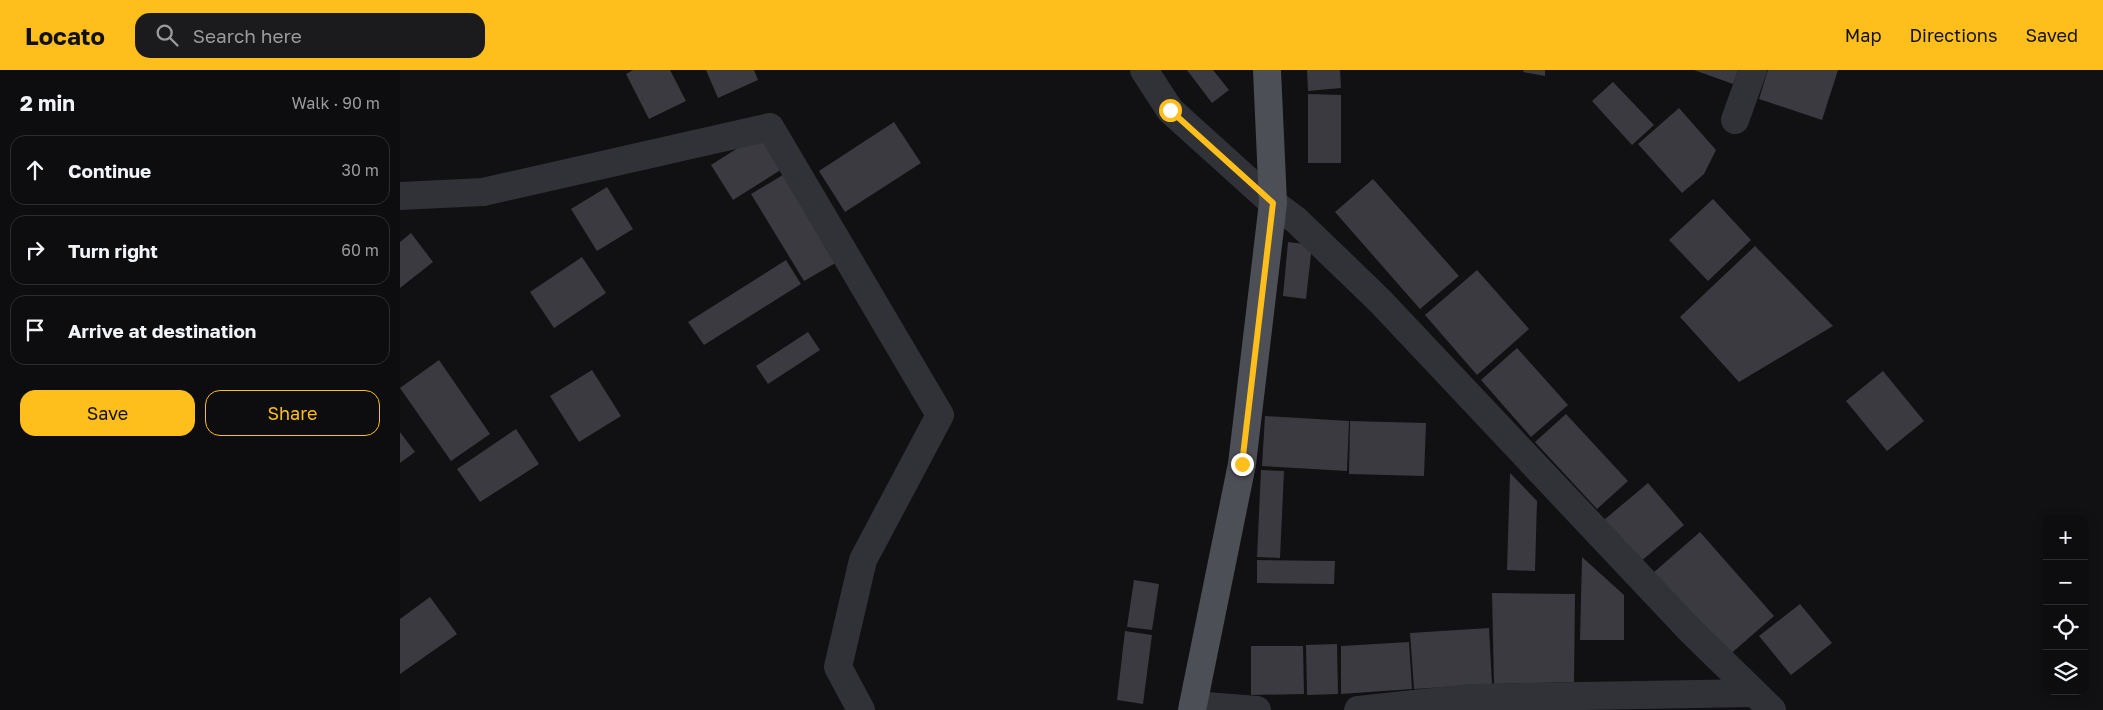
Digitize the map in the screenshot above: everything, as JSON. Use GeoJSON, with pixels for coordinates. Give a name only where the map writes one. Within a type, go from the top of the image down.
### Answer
{"type":"FeatureCollection","features":[{"type":"Feature","properties":{"kind":"main road"},"geometry":{"type":"LineString","coordinates":[[1193,708],[1242,464],[1273,203],[1267,70]]}},
{"type":"Feature","properties":{"kind":"street"},"geometry":{"type":"LineString","coordinates":[[1144,70],[1170,110],[1273,203],[1296,220],[1380,301],[1690,630],[1763,701]]}},
{"type":"Feature","properties":{"kind":"street"},"geometry":{"type":"LineString","coordinates":[[1734,120],[1753,70]]}},
{"type":"Feature","properties":{"kind":"street"},"geometry":{"type":"LineString","coordinates":[[400,196],[483,192],[770,127],[940,415],[863,560],[838,667],[861,710]]}},
{"type":"Feature","properties":{"kind":"street"},"geometry":{"type":"LineString","coordinates":[[1358,710],[1470,698],[1763,701]]}},
{"type":"Feature","properties":{"kind":"street"},"geometry":{"type":"LineString","coordinates":[[1193,708],[1257,710]]}},
{"type":"Feature","properties":{"kind":"building"},"geometry":{"type":"Polygon","coordinates":[[[633,70],[670,70],[686,101],[649,119],[626,74],[633,70]]]}},
{"type":"Feature","properties":{"kind":"building"},"geometry":{"type":"Polygon","coordinates":[[[706,70],[754,70],[758,80],[718,98],[706,70]]]}},
{"type":"Feature","properties":{"kind":"building"},"geometry":{"type":"Polygon","coordinates":[[[1187,70],[1213,70],[1229,90],[1212,103],[1187,70]]]}},
{"type":"Feature","properties":{"kind":"building"},"geometry":{"type":"Polygon","coordinates":[[[1307,70],[1340,70],[1341,88],[1308,91],[1307,70]]]}},
{"type":"Feature","properties":{"kind":"building"},"geometry":{"type":"Polygon","coordinates":[[[1524,70],[1545,70],[1545,76],[1523,72],[1524,70]]]}},
{"type":"Feature","properties":{"kind":"building"},"geometry":{"type":"Polygon","coordinates":[[[1694,70],[1738,70],[1733,84],[1694,70]]]}},
{"type":"Feature","properties":{"kind":"building"},"geometry":{"type":"Polygon","coordinates":[[[1768,70],[1838,70],[1822,120],[1759,99],[1768,70]]]}},
{"type":"Feature","properties":{"kind":"building"},"geometry":{"type":"Polygon","coordinates":[[[1613,82],[1654,125],[1632,145],[1592,101],[1613,82]]]}},
{"type":"Feature","properties":{"kind":"building"},"geometry":{"type":"Polygon","coordinates":[[[1308,94],[1341,95],[1341,163],[1308,163],[1308,94]]]}},
{"type":"Feature","properties":{"kind":"building"},"geometry":{"type":"Polygon","coordinates":[[[1679,108],[1716,150],[1704,174],[1682,193],[1638,144],[1679,108]]]}},
{"type":"Feature","properties":{"kind":"building"},"geometry":{"type":"Polygon","coordinates":[[[894,122],[921,163],[845,212],[819,171],[894,122]]]}},
{"type":"Feature","properties":{"kind":"building"},"geometry":{"type":"Polygon","coordinates":[[[760,134],[782,169],[733,200],[711,165],[760,134]]]}},
{"type":"Feature","properties":{"kind":"building"},"geometry":{"type":"Polygon","coordinates":[[[786,173],[839,261],[804,281],[751,194],[786,173]]]}},
{"type":"Feature","properties":{"kind":"building"},"geometry":{"type":"Polygon","coordinates":[[[1373,179],[1459,276],[1420,309],[1335,212],[1373,179]]]}},
{"type":"Feature","properties":{"kind":"building"},"geometry":{"type":"Polygon","coordinates":[[[607,187],[633,229],[597,251],[571,209],[607,187]]]}},
{"type":"Feature","properties":{"kind":"building"},"geometry":{"type":"Polygon","coordinates":[[[1713,199],[1751,240],[1708,281],[1669,240],[1713,199]]]}},
{"type":"Feature","properties":{"kind":"building"},"geometry":{"type":"Polygon","coordinates":[[[411,233],[433,262],[400,288],[400,242],[411,233]]]}},
{"type":"Feature","properties":{"kind":"building"},"geometry":{"type":"Polygon","coordinates":[[[1288,242],[1312,245],[1306,299],[1283,296],[1288,242]]]}},
{"type":"Feature","properties":{"kind":"building"},"geometry":{"type":"Polygon","coordinates":[[[1755,246],[1833,326],[1739,382],[1680,317],[1755,246]]]}},
{"type":"Feature","properties":{"kind":"building"},"geometry":{"type":"Polygon","coordinates":[[[582,257],[606,293],[554,328],[530,292],[582,257]]]}},
{"type":"Feature","properties":{"kind":"building"},"geometry":{"type":"Polygon","coordinates":[[[786,260],[801,284],[704,345],[688,322],[786,260]]]}},
{"type":"Feature","properties":{"kind":"building"},"geometry":{"type":"Polygon","coordinates":[[[1477,270],[1529,329],[1477,375],[1425,315],[1477,270]]]}},
{"type":"Feature","properties":{"kind":"building"},"geometry":{"type":"Polygon","coordinates":[[[808,332],[820,350],[768,384],[756,366],[808,332]]]}},
{"type":"Feature","properties":{"kind":"building"},"geometry":{"type":"Polygon","coordinates":[[[1517,348],[1568,405],[1531,437],[1481,380],[1517,348]]]}},
{"type":"Feature","properties":{"kind":"building"},"geometry":{"type":"Polygon","coordinates":[[[439,360],[490,434],[451,461],[400,388],[439,360]]]}},
{"type":"Feature","properties":{"kind":"building"},"geometry":{"type":"Polygon","coordinates":[[[592,370],[621,416],[579,442],[550,396],[592,370]]]}},
{"type":"Feature","properties":{"kind":"building"},"geometry":{"type":"Polygon","coordinates":[[[1883,371],[1924,421],[1887,451],[1846,401],[1883,371]]]}},
{"type":"Feature","properties":{"kind":"building"},"geometry":{"type":"Polygon","coordinates":[[[1566,414],[1628,481],[1597,509],[1535,442],[1566,414]]]}},
{"type":"Feature","properties":{"kind":"building"},"geometry":{"type":"Polygon","coordinates":[[[1265,416],[1349,421],[1347,471],[1262,466],[1265,416]]]}},
{"type":"Feature","properties":{"kind":"building"},"geometry":{"type":"Polygon","coordinates":[[[1350,421],[1426,423],[1424,476],[1349,474],[1350,421]]]}},
{"type":"Feature","properties":{"kind":"building"},"geometry":{"type":"Polygon","coordinates":[[[516,429],[539,464],[480,502],[457,469],[516,429]]]}},
{"type":"Feature","properties":{"kind":"building"},"geometry":{"type":"Polygon","coordinates":[[[400,432],[415,452],[400,463],[400,432]]]}},
{"type":"Feature","properties":{"kind":"building"},"geometry":{"type":"Polygon","coordinates":[[[1261,470],[1284,471],[1280,558],[1257,557],[1261,470]]]}},
{"type":"Feature","properties":{"kind":"building"},"geometry":{"type":"Polygon","coordinates":[[[1510,473],[1537,501],[1535,571],[1507,570],[1510,473]]]}},
{"type":"Feature","properties":{"kind":"building"},"geometry":{"type":"Polygon","coordinates":[[[1648,483],[1684,525],[1640,562],[1604,520],[1648,483]]]}},
{"type":"Feature","properties":{"kind":"building"},"geometry":{"type":"Polygon","coordinates":[[[1700,532],[1774,616],[1727,657],[1653,573],[1700,532]]]}},
{"type":"Feature","properties":{"kind":"building"},"geometry":{"type":"Polygon","coordinates":[[[1582,557],[1624,595],[1624,640],[1580,640],[1582,557]]]}},
{"type":"Feature","properties":{"kind":"building"},"geometry":{"type":"Polygon","coordinates":[[[1257,560],[1335,561],[1334,584],[1257,583],[1257,560]]]}},
{"type":"Feature","properties":{"kind":"building"},"geometry":{"type":"Polygon","coordinates":[[[1134,580],[1159,584],[1152,630],[1127,627],[1134,580]]]}},
{"type":"Feature","properties":{"kind":"building"},"geometry":{"type":"Polygon","coordinates":[[[1492,593],[1575,594],[1574,682],[1494,684],[1492,593]]]}},
{"type":"Feature","properties":{"kind":"building"},"geometry":{"type":"Polygon","coordinates":[[[430,597],[457,634],[400,674],[400,619],[430,597]]]}},
{"type":"Feature","properties":{"kind":"building"},"geometry":{"type":"Polygon","coordinates":[[[1800,604],[1832,643],[1791,675],[1759,636],[1800,604]]]}},
{"type":"Feature","properties":{"kind":"building"},"geometry":{"type":"Polygon","coordinates":[[[1489,628],[1492,684],[1414,689],[1410,633],[1489,628]]]}},
{"type":"Feature","properties":{"kind":"building"},"geometry":{"type":"Polygon","coordinates":[[[1125,631],[1152,635],[1143,704],[1117,700],[1125,631]]]}},
{"type":"Feature","properties":{"kind":"building"},"geometry":{"type":"Polygon","coordinates":[[[1409,642],[1412,689],[1341,694],[1341,646],[1409,642]]]}},
{"type":"Feature","properties":{"kind":"building"},"geometry":{"type":"Polygon","coordinates":[[[1337,644],[1338,694],[1307,695],[1306,645],[1337,644]]]}},
{"type":"Feature","properties":{"kind":"building"},"geometry":{"type":"Polygon","coordinates":[[[1251,646],[1303,646],[1304,694],[1251,695],[1251,646]]]}},
{"type":"Feature","properties":{"kind":"route"},"geometry":{"type":"LineString","coordinates":[[1170,110],[1273,203],[1242,464]]}}]}
